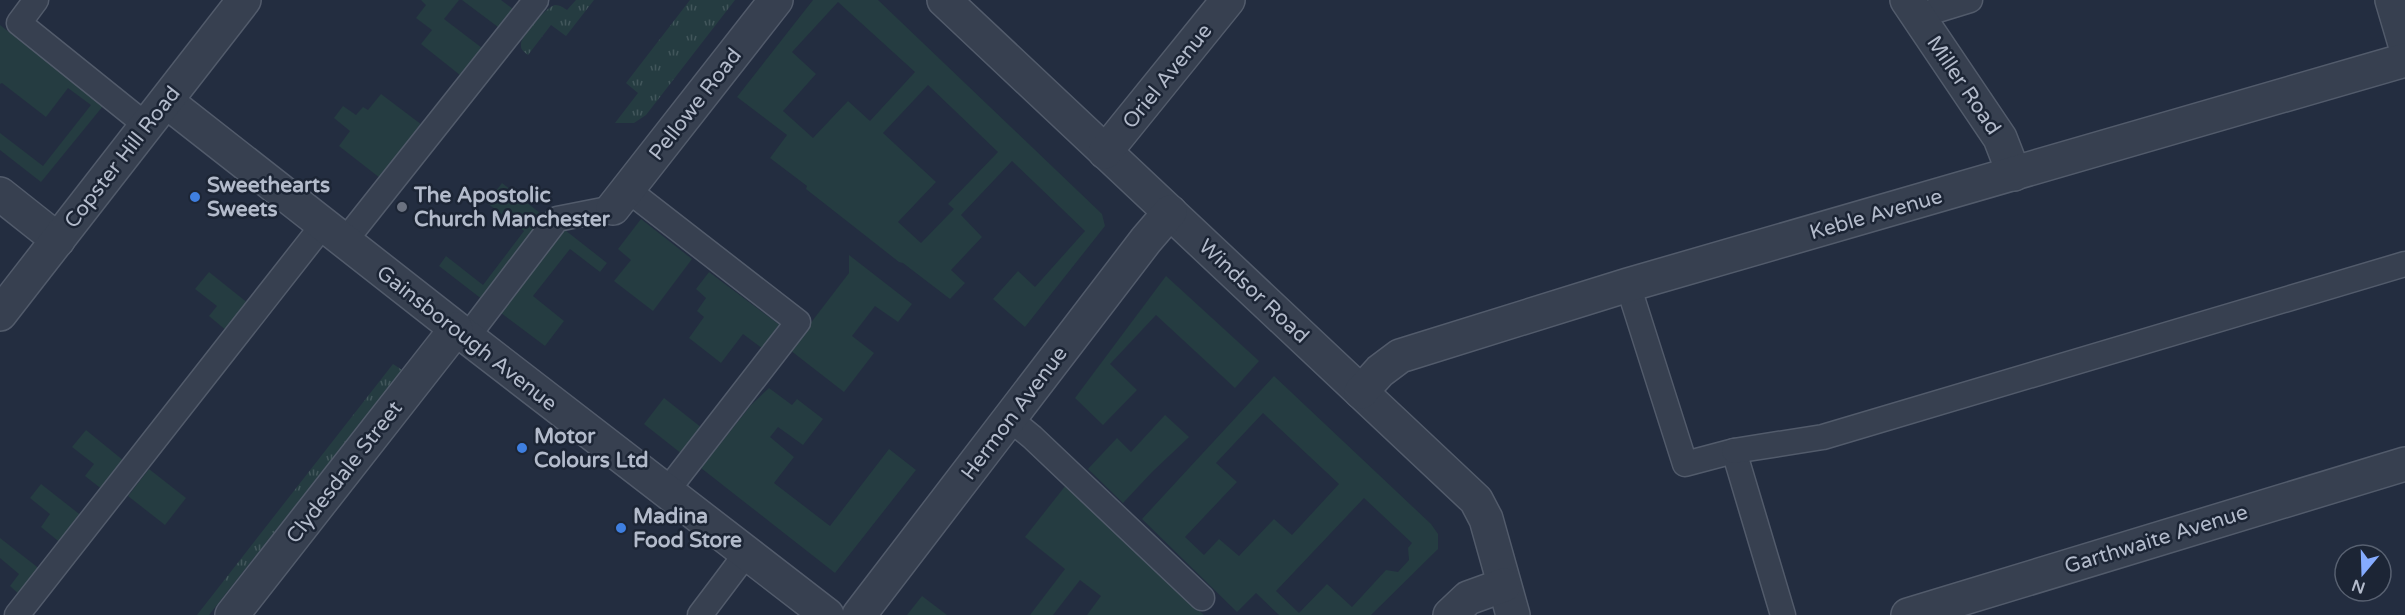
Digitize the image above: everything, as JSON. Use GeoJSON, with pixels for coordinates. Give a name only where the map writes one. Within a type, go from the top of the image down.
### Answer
{"type":"FeatureCollection","features":[{"type":"Feature","properties":{"kind":"street","name":"Copster Hill Road"},"geometry":{"type":"LineString","coordinates":[[0,314],[244,0]]}},
{"type":"Feature","properties":{"kind":"street","name":"Pellowe Road"},"geometry":{"type":"LineString","coordinates":[[621,199],[776,0]]}},
{"type":"Feature","properties":{"kind":"street","name":"Windsor Road"},"geometry":{"type":"LineString","coordinates":[[944,0],[1476,500],[1486,519],[1508,600]]}},
{"type":"Feature","properties":{"kind":"street","name":"Oriel Avenue"},"geometry":{"type":"LineString","coordinates":[[1105,152],[1228,0]]}},
{"type":"Feature","properties":{"kind":"street"},"geometry":{"type":"LineString","coordinates":[[2392,0],[2405,44]]}},
{"type":"Feature","properties":{"kind":"street","name":"Miller Road"},"geometry":{"type":"LineString","coordinates":[[1913,8],[2000,138],[2014,174]]}},
{"type":"Feature","properties":{"kind":"street","name":"Keble Avenue"},"geometry":{"type":"LineString","coordinates":[[1360,392],[1380,371],[1400,356],[1628,285],[2405,60]]}},
{"type":"Feature","properties":{"kind":"street","name":"Gainsborough Avenue"},"geometry":{"type":"LineString","coordinates":[[157,113],[333,233],[827,615]]}},
{"type":"Feature","properties":{"kind":"street"},"geometry":{"type":"LineString","coordinates":[[0,194],[58,240]]}},
{"type":"Feature","properties":{"kind":"street","name":"Hermon Avenue"},"geometry":{"type":"LineString","coordinates":[[858,615],[1146,240],[1170,212]]}},
{"type":"Feature","properties":{"kind":"street","name":"Clydesdale Street"},"geometry":{"type":"LineString","coordinates":[[232,615],[461,333]]}},
{"type":"Feature","properties":{"kind":"street","name":"Garthwaite Avenue"},"geometry":{"type":"LineString","coordinates":[[1908,615],[2405,464]]}},
{"type":"Feature","properties":{"kind":"street"},"geometry":{"type":"LineString","coordinates":[[1450,615],[1468,598],[1508,600]]}},
{"type":"Feature","properties":{"kind":"lane"},"geometry":{"type":"LineString","coordinates":[[36,0],[18,23],[157,113]]}},
{"type":"Feature","properties":{"kind":"lane"},"geometry":{"type":"LineString","coordinates":[[17,615],[333,233],[536,0]]}},
{"type":"Feature","properties":{"kind":"lane"},"geometry":{"type":"LineString","coordinates":[[1913,8],[1970,0]]}},
{"type":"Feature","properties":{"kind":"lane"},"geometry":{"type":"LineString","coordinates":[[461,333],[557,219],[621,199],[798,322],[666,492]]}},
{"type":"Feature","properties":{"kind":"lane"},"geometry":{"type":"LineString","coordinates":[[1628,285],[1685,464],[1734,451],[1823,437],[2405,264]]}},
{"type":"Feature","properties":{"kind":"lane"},"geometry":{"type":"LineString","coordinates":[[1010,418],[1202,598]]}},
{"type":"Feature","properties":{"kind":"lane"},"geometry":{"type":"LineString","coordinates":[[1734,451],[1783,615]]}},
{"type":"Feature","properties":{"kind":"lane"},"geometry":{"type":"LineString","coordinates":[[700,615],[746,554]]}},
{"type":"Feature","properties":{"kind":"green space"},"geometry":{"type":"Polygon","coordinates":[[[421,0],[459,0],[444,19],[482,48],[460,75],[421,44],[432,30],[416,18],[426,5],[421,0]]]}},
{"type":"Feature","properties":{"kind":"green space"},"geometry":{"type":"Polygon","coordinates":[[[462,0],[501,0],[513,9],[498,27],[462,0]]]}},
{"type":"Feature","properties":{"kind":"green space"},"geometry":{"type":"Polygon","coordinates":[[[576,0],[594,0],[566,36],[551,25],[528,55],[524,52],[521,46],[522,40],[541,16],[555,5],[567,10],[576,0]]]}},
{"type":"Feature","properties":{"kind":"green space"},"geometry":{"type":"Polygon","coordinates":[[[690,0],[735,0],[646,115],[634,123],[615,123],[638,93],[626,83],[690,0]]]}},
{"type":"Feature","properties":{"kind":"green space"},"geometry":{"type":"Polygon","coordinates":[[[813,0],[878,0],[1102,214],[1105,226],[1025,327],[993,299],[1018,271],[1035,287],[1085,231],[1012,161],[961,215],[982,237],[951,270],[965,283],[950,299],[899,262],[770,158],[787,135],[737,97],[813,0]],[[838,2],[792,52],[816,74],[783,111],[813,138],[848,101],[870,121],[915,72],[838,2]],[[928,85],[883,133],[936,182],[898,222],[921,243],[954,209],[948,204],[998,152],[928,85]]]}},
{"type":"Feature","properties":{"kind":"green space"},"geometry":{"type":"Polygon","coordinates":[[[0,25],[103,106],[41,182],[0,150],[0,133],[43,166],[91,105],[68,88],[46,117],[2,83],[0,84],[0,25]]]}},
{"type":"Feature","properties":{"kind":"green space"},"geometry":{"type":"Polygon","coordinates":[[[381,94],[422,125],[380,178],[339,146],[350,131],[334,118],[343,106],[356,115],[363,107],[368,110],[381,94]]]}},
{"type":"Feature","properties":{"kind":"green space"},"geometry":{"type":"Polygon","coordinates":[[[502,183],[545,217],[483,300],[439,266],[446,256],[483,285],[524,231],[487,203],[502,183]]]}},
{"type":"Feature","properties":{"kind":"green space"},"geometry":{"type":"Polygon","coordinates":[[[641,219],[692,259],[653,311],[614,281],[631,260],[618,249],[641,219]]]}},
{"type":"Feature","properties":{"kind":"green space"},"geometry":{"type":"Polygon","coordinates":[[[565,230],[607,263],[600,272],[570,249],[533,296],[564,321],[545,346],[501,313],[565,230]]]}},
{"type":"Feature","properties":{"kind":"green space"},"geometry":{"type":"Polygon","coordinates":[[[849,255],[912,304],[898,322],[875,306],[852,336],[874,353],[844,392],[790,350],[849,273],[849,255]]]}},
{"type":"Feature","properties":{"kind":"green space"},"geometry":{"type":"Polygon","coordinates":[[[209,272],[249,304],[227,331],[209,316],[217,306],[195,289],[209,272]]]}},
{"type":"Feature","properties":{"kind":"green space"},"geometry":{"type":"Polygon","coordinates":[[[709,272],[781,326],[763,349],[743,334],[721,363],[689,338],[704,317],[697,311],[706,298],[696,289],[709,272]]]}},
{"type":"Feature","properties":{"kind":"green space"},"geometry":{"type":"Polygon","coordinates":[[[1166,276],[1259,361],[1235,388],[1156,315],[1110,364],[1137,390],[1103,425],[1075,398],[1166,276]]]}},
{"type":"Feature","properties":{"kind":"green space"},"geometry":{"type":"Polygon","coordinates":[[[393,364],[402,370],[209,615],[197,615],[393,364]]]}},
{"type":"Feature","properties":{"kind":"green space"},"geometry":{"type":"Polygon","coordinates":[[[1274,376],[1431,524],[1438,534],[1438,549],[1371,615],[1279,615],[1256,593],[1237,612],[1142,519],[1274,376]],[[1263,413],[1216,463],[1237,482],[1185,537],[1204,555],[1219,539],[1239,556],[1274,519],[1292,535],[1339,484],[1263,413]],[[1364,498],[1276,591],[1299,613],[1327,584],[1352,607],[1386,570],[1398,572],[1409,560],[1408,548],[1412,543],[1364,498]]]}},
{"type":"Feature","properties":{"kind":"green space"},"geometry":{"type":"Polygon","coordinates":[[[769,388],[792,405],[797,399],[823,419],[803,445],[778,427],[770,437],[794,457],[774,483],[830,526],[889,449],[916,470],[835,573],[701,468],[751,405],[769,388]]]}},
{"type":"Feature","properties":{"kind":"green space"},"geometry":{"type":"Polygon","coordinates":[[[664,398],[702,428],[682,454],[644,424],[664,398]]]}},
{"type":"Feature","properties":{"kind":"green space"},"geometry":{"type":"Polygon","coordinates":[[[1165,415],[1189,437],[1123,503],[1088,469],[1117,438],[1131,452],[1165,415]]]}},
{"type":"Feature","properties":{"kind":"green space"},"geometry":{"type":"Polygon","coordinates":[[[86,430],[124,461],[103,490],[85,476],[94,464],[72,447],[86,430]]]}},
{"type":"Feature","properties":{"kind":"green space"},"geometry":{"type":"Polygon","coordinates":[[[149,469],[186,498],[165,525],[128,496],[149,469]]]}},
{"type":"Feature","properties":{"kind":"green space"},"geometry":{"type":"Polygon","coordinates":[[[41,484],[83,517],[62,544],[41,527],[50,514],[30,498],[41,484]]]}},
{"type":"Feature","properties":{"kind":"green space"},"geometry":{"type":"Polygon","coordinates":[[[1066,485],[1204,615],[1087,615],[1101,596],[1080,580],[1053,615],[1030,615],[1065,569],[1025,537],[1066,485]]]}},
{"type":"Feature","properties":{"kind":"green space"},"geometry":{"type":"Polygon","coordinates":[[[0,538],[41,570],[21,596],[10,586],[19,574],[0,558],[0,538]]]}},
{"type":"Feature","properties":{"kind":"green space"},"geometry":{"type":"Polygon","coordinates":[[[922,596],[947,615],[907,615],[922,596]]]}},
{"type":"Feature","properties":{"kind":"place","name":"Sweethearts Sweets"},"geometry":{"type":"Point","coordinates":[195,197]}},
{"type":"Feature","properties":{"kind":"place","name":"The Apostolic Church Manchester"},"geometry":{"type":"Point","coordinates":[402,207]}},
{"type":"Feature","properties":{"kind":"place","name":"Motor Colours Ltd"},"geometry":{"type":"Point","coordinates":[522,448]}},
{"type":"Feature","properties":{"kind":"place","name":"Madina Food Store"},"geometry":{"type":"Point","coordinates":[621,528]}}]}
